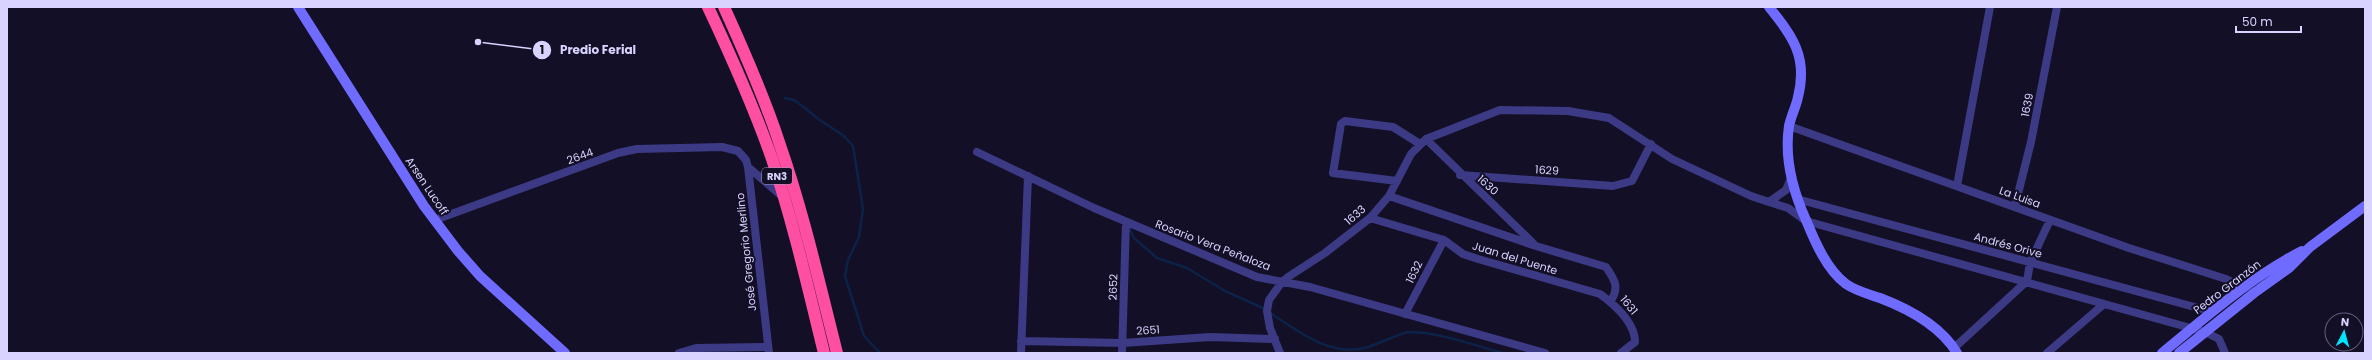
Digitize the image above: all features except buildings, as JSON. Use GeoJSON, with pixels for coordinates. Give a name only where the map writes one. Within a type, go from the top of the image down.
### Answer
{"type":"FeatureCollection","features":[{"type":"Feature","properties":{"kind":"highway","name":"RN3"},"geometry":{"type":"LineString","coordinates":[[708,7],[760,127],[784,198],[824,353]]}},
{"type":"Feature","properties":{"kind":"highway","name":"RN3"},"geometry":{"type":"LineString","coordinates":[[724,7],[764,101],[790,174],[836,353]]}},
{"type":"Feature","properties":{"kind":"street","name":"Arsen Lucoff"},"geometry":{"type":"LineString","coordinates":[[298,7],[424,206],[480,276],[565,353]]}},
{"type":"Feature","properties":{"kind":"street"},"geometry":{"type":"LineString","coordinates":[[1769,7],[1792,35],[1799,53],[1801,81],[1789,126],[1788,158],[1791,178],[1797,199],[1806,221],[1834,273],[1846,284],[1905,308],[1929,322],[1956,350],[2027,281],[2030,262],[2050,220]]}},
{"type":"Feature","properties":{"kind":"street"},"geometry":{"type":"LineString","coordinates":[[1957,186],[1990,7]]}},
{"type":"Feature","properties":{"kind":"street","name":"1639"},"geometry":{"type":"LineString","coordinates":[[2015,206],[2031,142],[2057,7]]}},
{"type":"Feature","properties":{"kind":"street"},"geometry":{"type":"LineString","coordinates":[[1423,141],[1500,110],[1568,111],[1609,118],[1672,159],[1705,176],[1751,196],[1788,208],[1806,221],[2027,281],[2205,332],[2218,339],[2225,353]]}},
{"type":"Feature","properties":{"kind":"street","name":"1630"},"geometry":{"type":"LineString","coordinates":[[1397,181],[1333,173],[1341,124],[1345,121],[1393,127],[1423,141],[1536,246]]}},
{"type":"Feature","properties":{"kind":"street","name":"La Luisa"},"geometry":{"type":"LineString","coordinates":[[1789,126],[2129,248],[2226,279],[2244,288]]}},
{"type":"Feature","properties":{"kind":"street","name":"1633"},"geometry":{"type":"LineString","coordinates":[[1280,353],[1268,318],[1268,300],[1282,282],[1288,277],[1325,253],[1370,218],[1389,196],[1411,154],[1423,141]]}},
{"type":"Feature","properties":{"kind":"street","name":"1629"},"geometry":{"type":"LineString","coordinates":[[1460,175],[1613,186],[1632,181],[1651,144]]}},
{"type":"Feature","properties":{"kind":"street","name":"2644"},"geometry":{"type":"LineString","coordinates":[[435,220],[618,154],[654,147],[722,147],[738,151]]}},
{"type":"Feature","properties":{"kind":"street","name":"José Gregorio Merlino"},"geometry":{"type":"LineString","coordinates":[[738,151],[746,160],[748,167],[769,350]]}},
{"type":"Feature","properties":{"kind":"street","name":"Rosario Vera Peñaloza"},"geometry":{"type":"LineString","coordinates":[[977,152],[1126,222],[1257,277],[1310,287],[1545,353]]}},
{"type":"Feature","properties":{"kind":"street"},"geometry":{"type":"LineString","coordinates":[[748,167],[784,198]]}},
{"type":"Feature","properties":{"kind":"street"},"geometry":{"type":"LineString","coordinates":[[1021,353],[1028,176]]}},
{"type":"Feature","properties":{"kind":"street"},"geometry":{"type":"LineString","coordinates":[[1769,202],[1786,190],[1791,178]]}},
{"type":"Feature","properties":{"kind":"street","name":"Juan del Puente"},"geometry":{"type":"LineString","coordinates":[[1389,196],[1536,246],[1606,267]]}},
{"type":"Feature","properties":{"kind":"street","name":"Andrés Orive"},"geometry":{"type":"LineString","coordinates":[[1797,199],[2213,312]]}},
{"type":"Feature","properties":{"kind":"street","name":"Pedro Granzón"},"geometry":{"type":"LineString","coordinates":[[2178,353],[2289,268],[2310,247],[2365,206]]}},
{"type":"Feature","properties":{"kind":"street","name":"Juan del Puente"},"geometry":{"type":"LineString","coordinates":[[1370,218],[1444,240],[1463,254],[1478,259],[1600,294],[1610,302]]}},
{"type":"Feature","properties":{"kind":"street","name":"2652"},"geometry":{"type":"LineString","coordinates":[[1122,353],[1126,222]]}},
{"type":"Feature","properties":{"kind":"street","name":"1632"},"geometry":{"type":"LineString","coordinates":[[1405,314],[1444,240]]}},
{"type":"Feature","properties":{"kind":"street","name":"Pedro Granzón"},"geometry":{"type":"LineString","coordinates":[[2162,353],[2244,288],[2283,261],[2310,247]]}},
{"type":"Feature","properties":{"kind":"street","name":"1631"},"geometry":{"type":"LineString","coordinates":[[1606,267],[1616,286],[1616,293],[1610,302],[1631,325],[1635,334],[1635,342],[1621,353]]}},
{"type":"Feature","properties":{"kind":"street"},"geometry":{"type":"LineString","coordinates":[[2047,353],[2104,304]]}},
{"type":"Feature","properties":{"kind":"street","name":"2651"},"geometry":{"type":"LineString","coordinates":[[1021,341],[1123,343],[1210,337],[1275,339]]}},
{"type":"Feature","properties":{"kind":"street"},"geometry":{"type":"LineString","coordinates":[[679,353],[696,348],[769,350]]}},
{"type":"Feature","properties":{"kind":"waterway"},"geometry":{"type":"LineString","coordinates":[[785,98],[794,100],[844,136],[853,146],[863,209],[859,237],[848,260],[845,276],[864,336],[880,353]]}},
{"type":"Feature","properties":{"kind":"waterway"},"geometry":{"type":"LineString","coordinates":[[1129,227],[1134,238],[1157,258],[1187,268],[1225,291],[1265,309]]}},
{"type":"Feature","properties":{"kind":"waterway"},"geometry":{"type":"LineString","coordinates":[[1269,312],[1304,335],[1328,346],[1341,349],[1368,347],[1408,332],[1432,334],[1503,353]]}},
{"type":"Feature","properties":{"kind":"place","name":"Predio Ferial"},"geometry":{"type":"Point","coordinates":[478,42]}}]}
